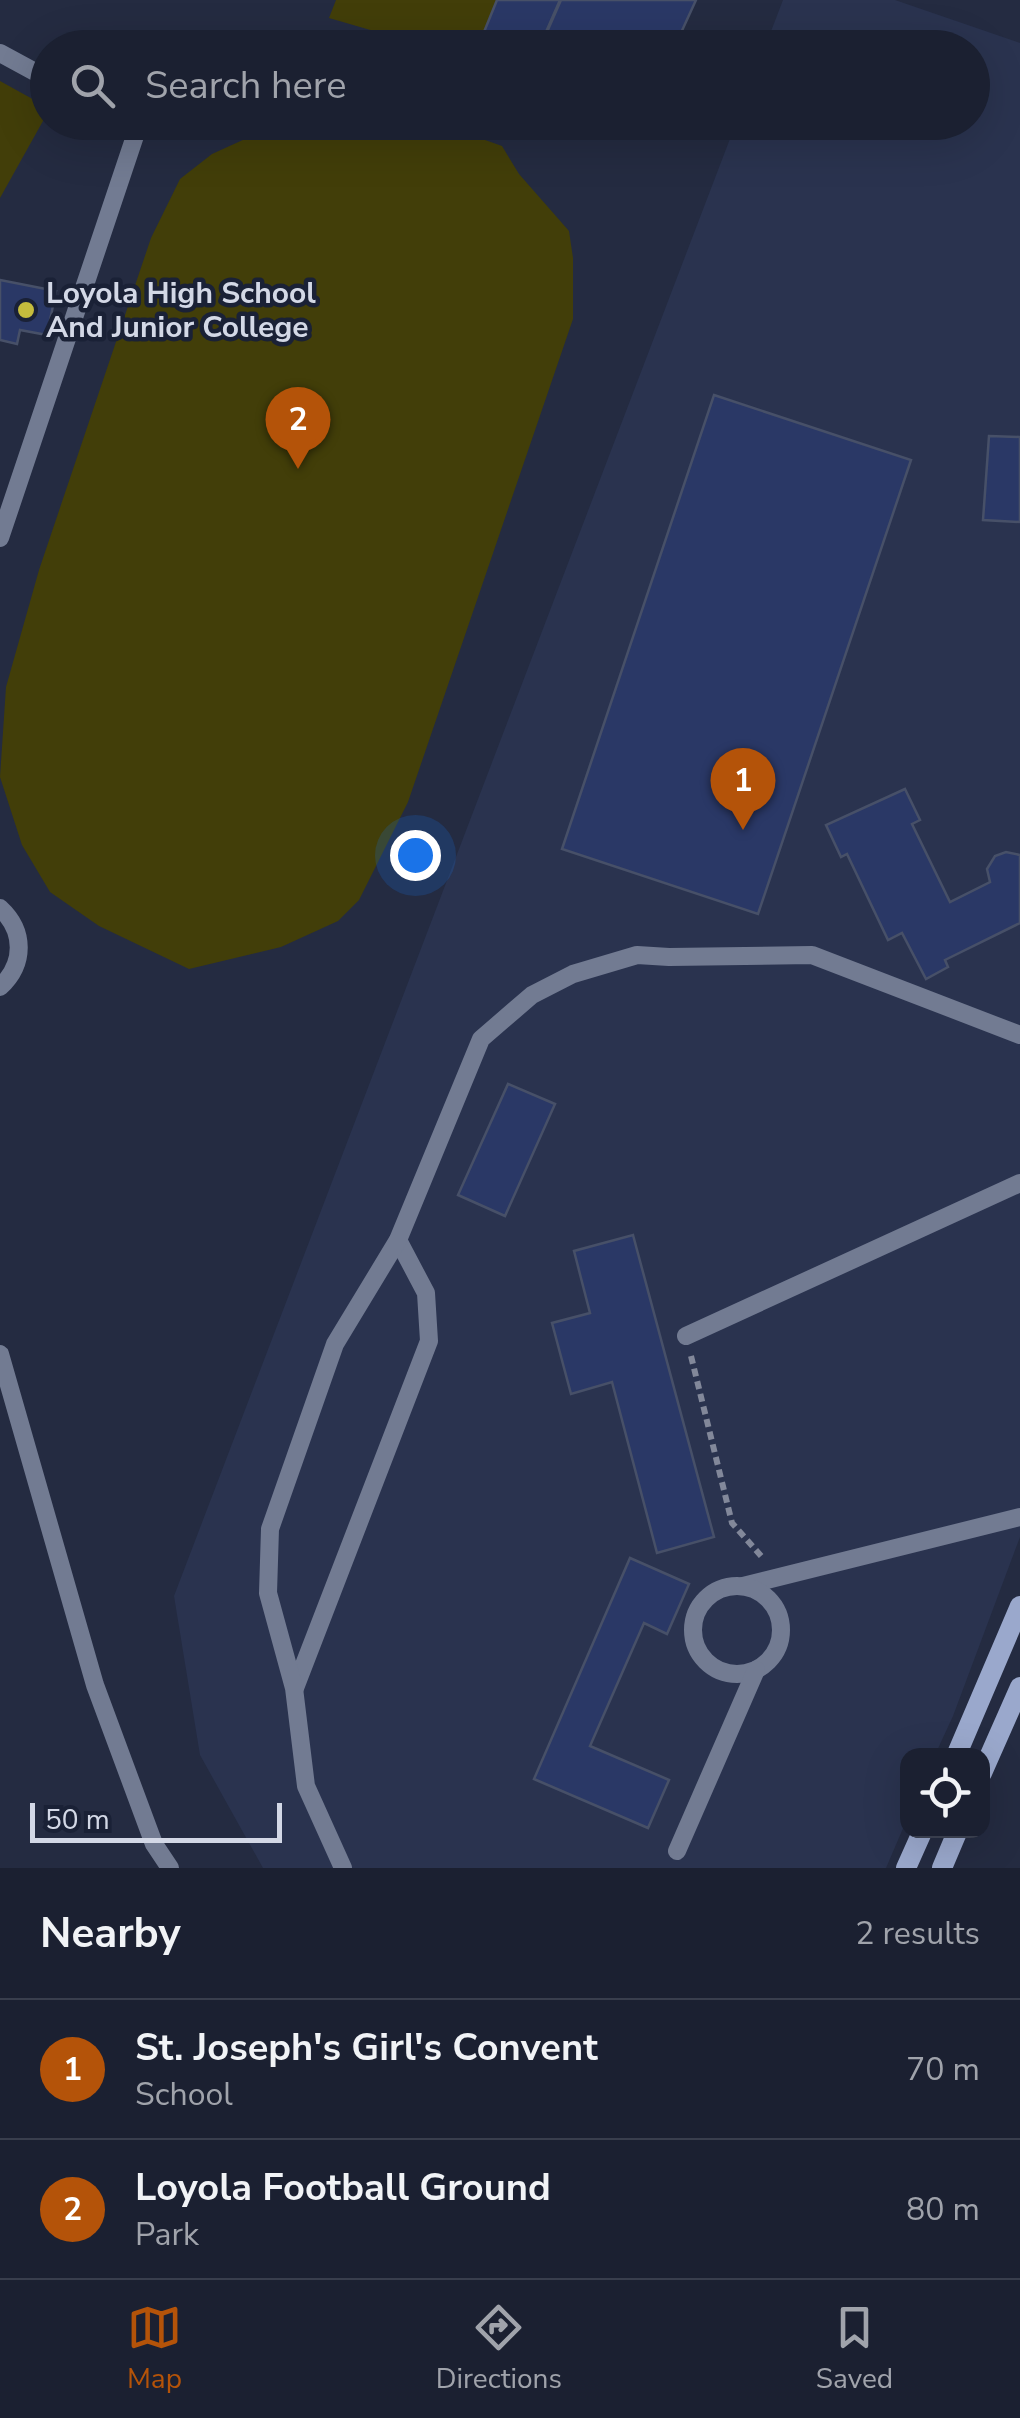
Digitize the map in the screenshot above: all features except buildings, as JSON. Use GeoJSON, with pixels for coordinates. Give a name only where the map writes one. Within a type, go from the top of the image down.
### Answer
{"type":"FeatureCollection","features":[{"type":"Feature","properties":{"kind":"main road"},"geometry":{"type":"LineString","coordinates":[[959,1748],[1020,1606]]}},
{"type":"Feature","properties":{"kind":"main road"},"geometry":{"type":"LineString","coordinates":[[990,1755],[1020,1687]]}},
{"type":"Feature","properties":{"kind":"main road"},"geometry":{"type":"LineString","coordinates":[[906,1868],[919,1838]]}},
{"type":"Feature","properties":{"kind":"main road"},"geometry":{"type":"LineString","coordinates":[[942,1868],[955,1838]]}},
{"type":"Feature","properties":{"kind":"lane"},"geometry":{"type":"LineString","coordinates":[[0,53],[30,69]]}},
{"type":"Feature","properties":{"kind":"lane"},"geometry":{"type":"LineString","coordinates":[[0,538],[134,140]]}},
{"type":"Feature","properties":{"kind":"lane"},"geometry":{"type":"LineString","coordinates":[[0,908],[14,925],[19,940],[19,957],[13,972],[0,987]]}},
{"type":"Feature","properties":{"kind":"lane"},"geometry":{"type":"LineString","coordinates":[[343,1868],[306,1786],[294,1688],[268,1593],[270,1529],[335,1344],[398,1240],[481,1039],[532,994],[574,974],[637,954],[812,955],[1020,1035]]}},
{"type":"Feature","properties":{"kind":"lane"},"geometry":{"type":"LineString","coordinates":[[686,1336],[1020,1183]]}},
{"type":"Feature","properties":{"kind":"lane"},"geometry":{"type":"LineString","coordinates":[[294,1688],[429,1341],[426,1294],[398,1240]]}},
{"type":"Feature","properties":{"kind":"lane"},"geometry":{"type":"LineString","coordinates":[[0,1354],[95,1686],[154,1844],[170,1868]]}},
{"type":"Feature","properties":{"kind":"lane"},"geometry":{"type":"LineString","coordinates":[[743,1586],[768,1598],[776,1609],[781,1637],[768,1662],[756,1670],[727,1673],[702,1658],[695,1644],[696,1615],[714,1592],[1020,1516]]}},
{"type":"Feature","properties":{"kind":"lane"},"geometry":{"type":"LineString","coordinates":[[677,1851],[756,1670]]}},
{"type":"Feature","properties":{"kind":"path"},"geometry":{"type":"LineString","coordinates":[[686,1336],[732,1523],[779,1577]]}},
{"type":"Feature","properties":{"kind":"shaded area"},"geometry":{"type":"Polygon","coordinates":[[[336,0],[497,0],[485,30],[370,30],[329,18],[336,0]]]}},
{"type":"Feature","properties":{"kind":"shaded area"},"geometry":{"type":"Polygon","coordinates":[[[783,0],[895,0],[982,30],[772,30],[783,0]]]}},
{"type":"Feature","properties":{"kind":"shaded area"},"geometry":{"type":"Polygon","coordinates":[[[990,33],[1020,43],[1020,1537],[938,1748],[900,1748],[900,1835],[886,1868],[263,1868],[200,1755],[174,1596],[730,140],[990,140],[990,33]]]}},
{"type":"Feature","properties":{"kind":"shaded area"},"geometry":{"type":"Polygon","coordinates":[[[0,81],[30,98],[32,140],[0,198],[0,81]]]}},
{"type":"Feature","properties":{"kind":"shaded area"},"geometry":{"type":"Polygon","coordinates":[[[243,140],[485,140],[502,146],[519,174],[569,231],[573,319],[408,802],[359,900],[338,921],[281,947],[189,969],[99,926],[50,892],[22,845],[0,777],[6,687],[39,570],[151,238],[180,179],[212,154],[243,140]]]}},
{"type":"Feature","properties":{"kind":"place","name":"Loyola High School And Junior College"},"geometry":{"type":"Point","coordinates":[26,310]}},
{"type":"Feature","properties":{"kind":"place","name":"Loyola Football Ground"},"geometry":{"type":"Point","coordinates":[298,469]}},
{"type":"Feature","properties":{"kind":"place","name":"St. Joseph's Girl's Convent"},"geometry":{"type":"Point","coordinates":[743,830]}}]}
